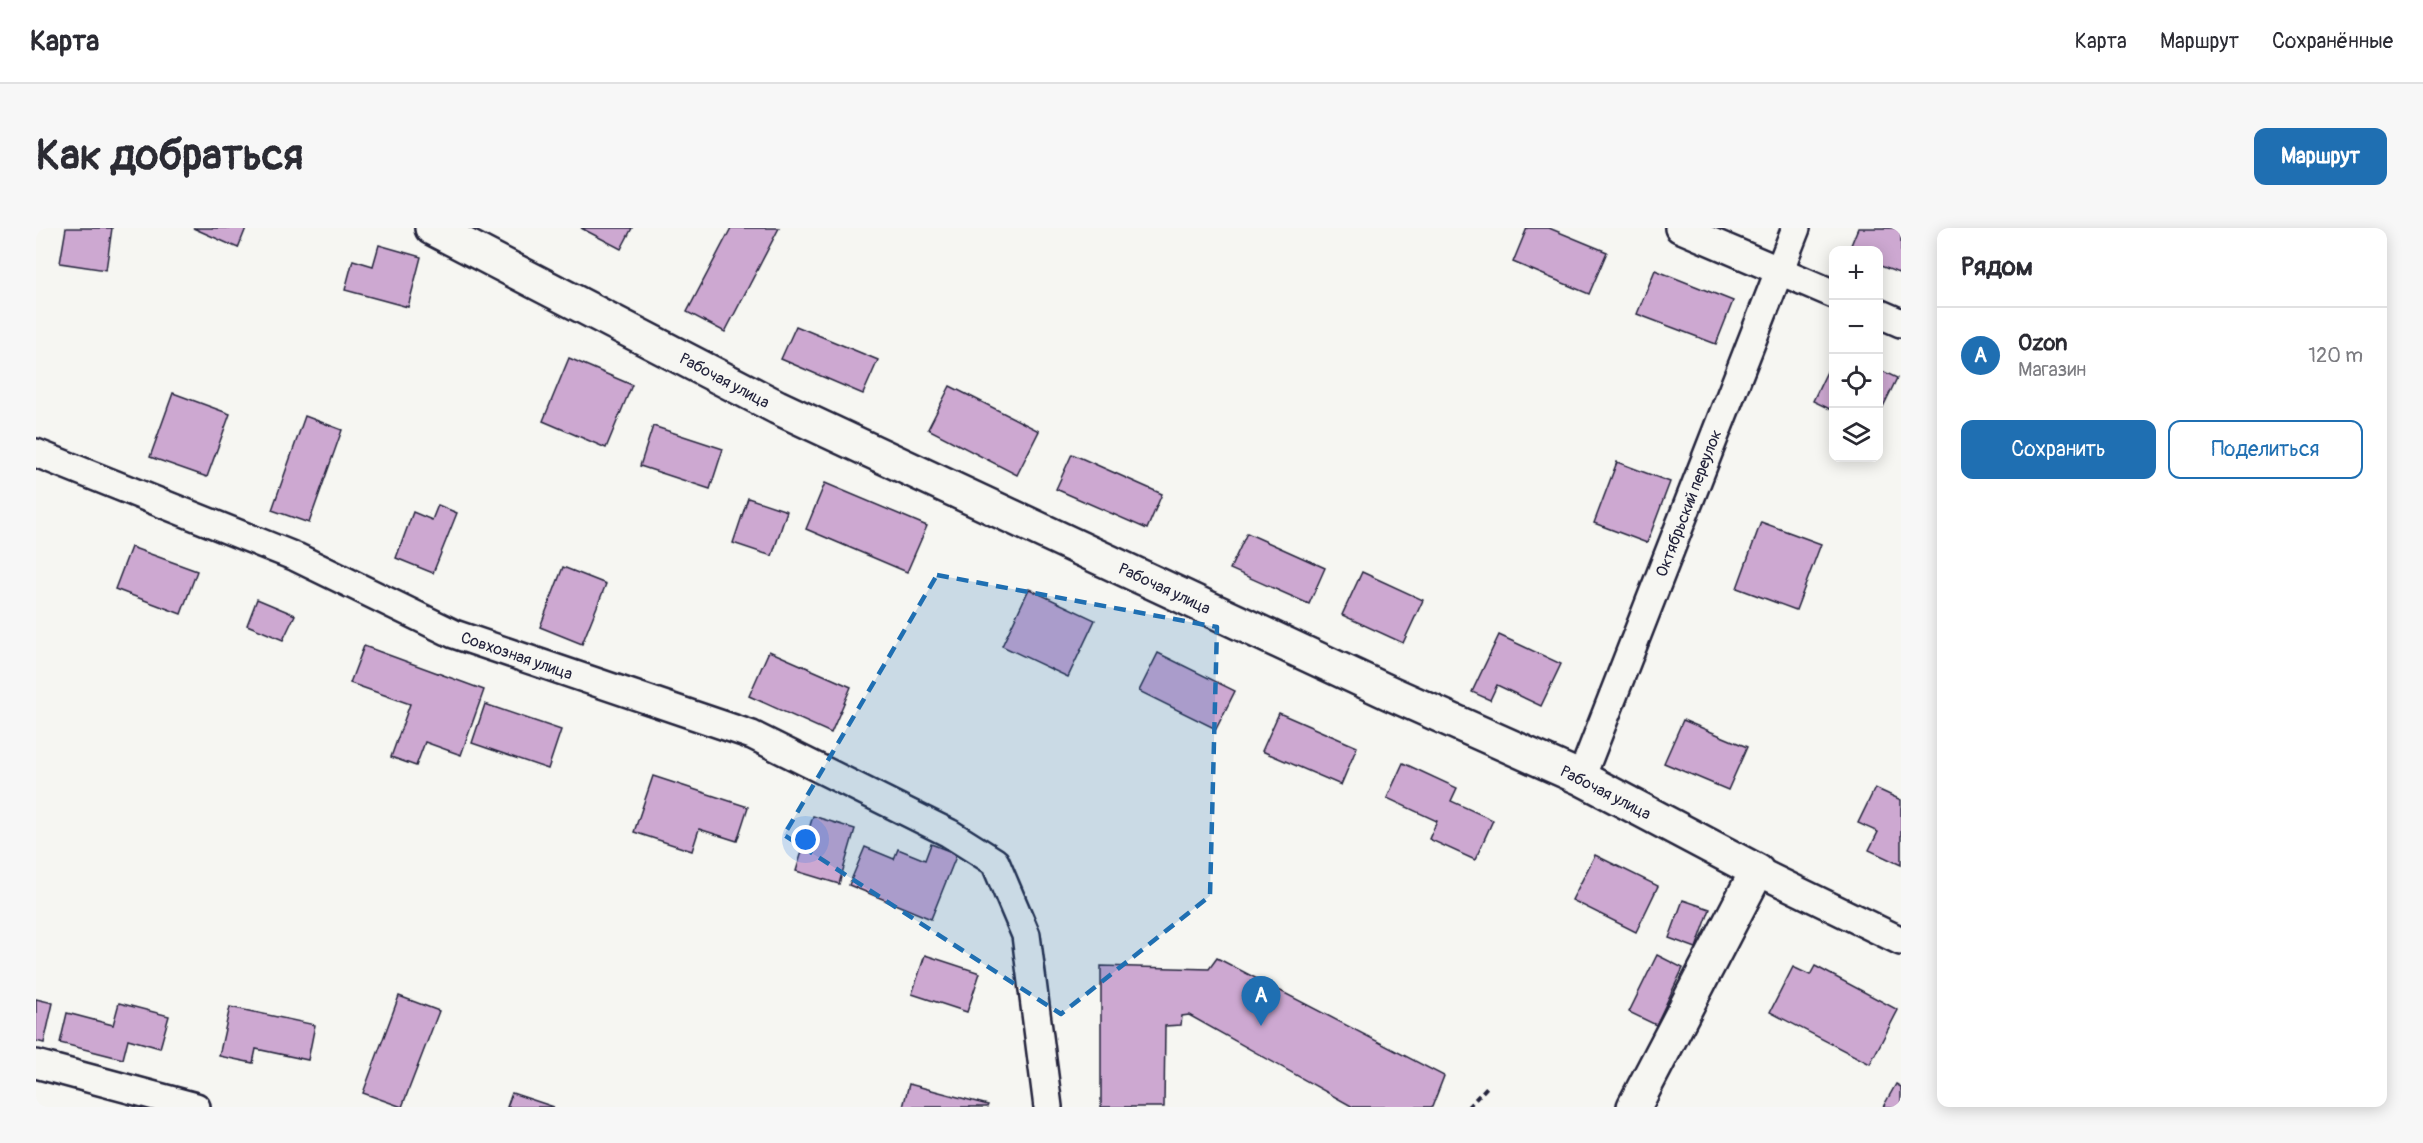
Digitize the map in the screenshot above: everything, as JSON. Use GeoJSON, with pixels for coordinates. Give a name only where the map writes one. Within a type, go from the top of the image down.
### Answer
{"type":"FeatureCollection","features":[{"type":"Feature","properties":{"kind":"street","name":"Рабочая улица"},"geometry":{"type":"LineString","coordinates":[[432,228],[787,412],[1369,683],[1581,778],[1757,871],[1901,941]]}},
{"type":"Feature","properties":{"kind":"street"},"geometry":{"type":"LineString","coordinates":[[1679,228],[1829,292]]}},
{"type":"Feature","properties":{"kind":"street","name":"Октябрьский переулок"},"geometry":{"type":"LineString","coordinates":[[1581,778],[1796,228]]}},
{"type":"Feature","properties":{"kind":"street"},"geometry":{"type":"LineString","coordinates":[[1883,316],[1901,323]]}},
{"type":"Feature","properties":{"kind":"street","name":"Совхозная улица"},"geometry":{"type":"LineString","coordinates":[[36,453],[296,557],[454,634],[753,735],[949,833],[995,862],[1026,935],[1048,1107]]}},
{"type":"Feature","properties":{"kind":"street"},"geometry":{"type":"LineString","coordinates":[[1634,1107],[1757,871]]}},
{"type":"Feature","properties":{"kind":"street"},"geometry":{"type":"LineString","coordinates":[[36,1064],[196,1107]]}},
{"type":"Feature","properties":{"kind":"path"},"geometry":{"type":"LineString","coordinates":[[1468,1107],[1488,1086]]}},
{"type":"Feature","properties":{"kind":"highlighted area"},"geometry":{"type":"Polygon","coordinates":[[[937,575],[1217,627],[1210,896],[1061,1014],[784,835],[937,575]]]}},
{"type":"Feature","properties":{"kind":"building"},"geometry":{"type":"Polygon","coordinates":[[[66,228],[112,228],[106,270],[60,263],[66,228]]]}},
{"type":"Feature","properties":{"kind":"building"},"geometry":{"type":"Polygon","coordinates":[[[193,228],[246,228],[238,248],[193,228]]]}},
{"type":"Feature","properties":{"kind":"building"},"geometry":{"type":"Polygon","coordinates":[[[581,228],[632,228],[621,249],[581,228]]]}},
{"type":"Feature","properties":{"kind":"building"},"geometry":{"type":"Polygon","coordinates":[[[731,228],[779,228],[725,332],[687,312],[731,228]]]}},
{"type":"Feature","properties":{"kind":"building"},"geometry":{"type":"Polygon","coordinates":[[[1527,228],[1549,228],[1607,252],[1589,294],[1513,262],[1527,228]]]}},
{"type":"Feature","properties":{"kind":"building"},"geometry":{"type":"Polygon","coordinates":[[[1858,228],[1901,228],[1901,274],[1883,267],[1883,246],[1851,246],[1858,228]]]}},
{"type":"Feature","properties":{"kind":"building"},"geometry":{"type":"Polygon","coordinates":[[[379,245],[421,257],[408,307],[345,290],[353,260],[373,266],[379,245]]]}},
{"type":"Feature","properties":{"kind":"building"},"geometry":{"type":"Polygon","coordinates":[[[1655,270],[1733,301],[1716,344],[1637,314],[1655,270]]]}},
{"type":"Feature","properties":{"kind":"building"},"geometry":{"type":"Polygon","coordinates":[[[796,326],[878,360],[863,394],[781,359],[796,326]]]}},
{"type":"Feature","properties":{"kind":"building"},"geometry":{"type":"Polygon","coordinates":[[[569,358],[632,385],[606,448],[543,421],[569,358]]]}},
{"type":"Feature","properties":{"kind":"building"},"geometry":{"type":"Polygon","coordinates":[[[1829,367],[1829,409],[1813,401],[1829,367]]]}},
{"type":"Feature","properties":{"kind":"building"},"geometry":{"type":"Polygon","coordinates":[[[1883,371],[1897,378],[1883,407],[1883,371]]]}},
{"type":"Feature","properties":{"kind":"building"},"geometry":{"type":"Polygon","coordinates":[[[950,386],[1039,431],[1017,475],[928,429],[950,386]]]}},
{"type":"Feature","properties":{"kind":"building"},"geometry":{"type":"Polygon","coordinates":[[[173,393],[230,414],[207,477],[150,457],[173,393]]]}},
{"type":"Feature","properties":{"kind":"building"},"geometry":{"type":"Polygon","coordinates":[[[305,416],[342,430],[309,523],[272,510],[305,416]]]}},
{"type":"Feature","properties":{"kind":"building"},"geometry":{"type":"Polygon","coordinates":[[[653,426],[723,449],[710,489],[640,466],[653,426]]]}},
{"type":"Feature","properties":{"kind":"building"},"geometry":{"type":"Polygon","coordinates":[[[1072,454],[1162,494],[1147,529],[1056,489],[1072,454]]]}},
{"type":"Feature","properties":{"kind":"building"},"geometry":{"type":"Polygon","coordinates":[[[1617,462],[1670,482],[1647,543],[1594,523],[1617,462]]]}},
{"type":"Feature","properties":{"kind":"building"},"geometry":{"type":"Polygon","coordinates":[[[825,483],[927,526],[907,572],[806,529],[825,483]]]}},
{"type":"Feature","properties":{"kind":"building"},"geometry":{"type":"Polygon","coordinates":[[[748,498],[787,511],[772,556],[733,543],[748,498]]]}},
{"type":"Feature","properties":{"kind":"building"},"geometry":{"type":"Polygon","coordinates":[[[438,505],[457,513],[433,573],[396,558],[413,512],[432,520],[438,505]]]}},
{"type":"Feature","properties":{"kind":"building"},"geometry":{"type":"Polygon","coordinates":[[[1761,522],[1821,544],[1796,610],[1737,588],[1761,522]]]}},
{"type":"Feature","properties":{"kind":"building"},"geometry":{"type":"Polygon","coordinates":[[[1247,533],[1325,568],[1309,604],[1230,569],[1247,533]]]}},
{"type":"Feature","properties":{"kind":"building"},"geometry":{"type":"Polygon","coordinates":[[[131,547],[197,571],[181,614],[115,589],[131,547]]]}},
{"type":"Feature","properties":{"kind":"building"},"geometry":{"type":"Polygon","coordinates":[[[563,567],[606,584],[582,644],[540,627],[563,567]]]}},
{"type":"Feature","properties":{"kind":"building"},"geometry":{"type":"Polygon","coordinates":[[[1362,572],[1423,600],[1403,643],[1342,615],[1362,572]]]}},
{"type":"Feature","properties":{"kind":"building"},"geometry":{"type":"Polygon","coordinates":[[[1029,589],[1095,620],[1068,677],[1002,646],[1029,589]]]}},
{"type":"Feature","properties":{"kind":"building"},"geometry":{"type":"Polygon","coordinates":[[[257,599],[295,615],[283,640],[247,625],[257,599]]]}},
{"type":"Feature","properties":{"kind":"building"},"geometry":{"type":"Polygon","coordinates":[[[1499,635],[1561,664],[1541,706],[1497,685],[1490,700],[1472,692],[1499,635]]]}},
{"type":"Feature","properties":{"kind":"building"},"geometry":{"type":"Polygon","coordinates":[[[364,646],[484,690],[461,755],[425,742],[416,766],[391,757],[410,704],[350,683],[364,646]]]}},
{"type":"Feature","properties":{"kind":"building"},"geometry":{"type":"Polygon","coordinates":[[[769,651],[851,687],[831,733],[749,696],[769,651]]]}},
{"type":"Feature","properties":{"kind":"building"},"geometry":{"type":"Polygon","coordinates":[[[1158,653],[1235,691],[1216,729],[1139,691],[1158,653]]]}},
{"type":"Feature","properties":{"kind":"building"},"geometry":{"type":"Polygon","coordinates":[[[485,704],[561,730],[548,769],[472,743],[485,704]]]}},
{"type":"Feature","properties":{"kind":"building"},"geometry":{"type":"Polygon","coordinates":[[[1279,713],[1357,747],[1341,785],[1262,751],[1279,713]]]}},
{"type":"Feature","properties":{"kind":"building"},"geometry":{"type":"Polygon","coordinates":[[[1683,720],[1747,747],[1728,790],[1664,763],[1683,720]]]}},
{"type":"Feature","properties":{"kind":"building"},"geometry":{"type":"Polygon","coordinates":[[[1403,763],[1457,788],[1451,801],[1493,820],[1475,860],[1429,839],[1437,821],[1387,798],[1403,763]]]}},
{"type":"Feature","properties":{"kind":"building"},"geometry":{"type":"Polygon","coordinates":[[[653,776],[748,807],[737,841],[699,829],[692,851],[634,832],[653,776]]]}},
{"type":"Feature","properties":{"kind":"building"},"geometry":{"type":"Polygon","coordinates":[[[1875,788],[1901,800],[1901,865],[1869,850],[1878,832],[1858,823],[1875,788]]]}},
{"type":"Feature","properties":{"kind":"building"},"geometry":{"type":"Polygon","coordinates":[[[813,816],[855,829],[839,884],[796,871],[813,816]]]}},
{"type":"Feature","properties":{"kind":"building"},"geometry":{"type":"Polygon","coordinates":[[[931,844],[957,854],[931,919],[849,885],[865,847],[894,859],[898,849],[925,860],[931,844]]]}},
{"type":"Feature","properties":{"kind":"building"},"geometry":{"type":"Polygon","coordinates":[[[1595,855],[1658,886],[1636,932],[1572,900],[1595,855]]]}},
{"type":"Feature","properties":{"kind":"building"},"geometry":{"type":"Polygon","coordinates":[[[1683,900],[1710,909],[1696,948],[1669,938],[1683,900]]]}},
{"type":"Feature","properties":{"kind":"building"},"geometry":{"type":"Polygon","coordinates":[[[925,955],[980,973],[967,1012],[912,994],[925,955]]]}},
{"type":"Feature","properties":{"kind":"building"},"geometry":{"type":"Polygon","coordinates":[[[1657,955],[1683,968],[1656,1025],[1629,1012],[1657,955]]]}},
{"type":"Feature","properties":{"kind":"building"},"geometry":{"type":"Polygon","coordinates":[[[1217,958],[1444,1076],[1432,1107],[1353,1107],[1189,1015],[1182,1016],[1181,1025],[1165,1026],[1164,1107],[1101,1107],[1101,966],[1209,969],[1217,958]]]}},
{"type":"Feature","properties":{"kind":"building"},"geometry":{"type":"Polygon","coordinates":[[[1815,966],[1898,1010],[1870,1064],[1770,1012],[1793,967],[1810,975],[1815,966]]]}},
{"type":"Feature","properties":{"kind":"building"},"geometry":{"type":"Polygon","coordinates":[[[399,996],[439,1011],[402,1107],[363,1093],[399,996]]]}},
{"type":"Feature","properties":{"kind":"building"},"geometry":{"type":"Polygon","coordinates":[[[36,999],[53,1003],[44,1043],[36,1041],[36,999]]]}},
{"type":"Feature","properties":{"kind":"building"},"geometry":{"type":"Polygon","coordinates":[[[119,1003],[169,1016],[160,1048],[128,1039],[123,1059],[60,1043],[67,1013],[113,1025],[119,1003]]]}},
{"type":"Feature","properties":{"kind":"building"},"geometry":{"type":"Polygon","coordinates":[[[230,1007],[315,1025],[308,1060],[256,1049],[253,1063],[219,1056],[230,1007]]]}},
{"type":"Feature","properties":{"kind":"building"},"geometry":{"type":"Polygon","coordinates":[[[909,1084],[988,1105],[987,1107],[903,1107],[909,1084]]]}},
{"type":"Feature","properties":{"kind":"building"},"geometry":{"type":"Polygon","coordinates":[[[1896,1084],[1901,1087],[1901,1107],[1883,1107],[1896,1084]]]}},
{"type":"Feature","properties":{"kind":"building"},"geometry":{"type":"Polygon","coordinates":[[[512,1093],[554,1107],[507,1107],[512,1093]]]}},
{"type":"Feature","properties":{"kind":"place","name":"Ozon"},"geometry":{"type":"Point","coordinates":[1261,1026]}}]}
